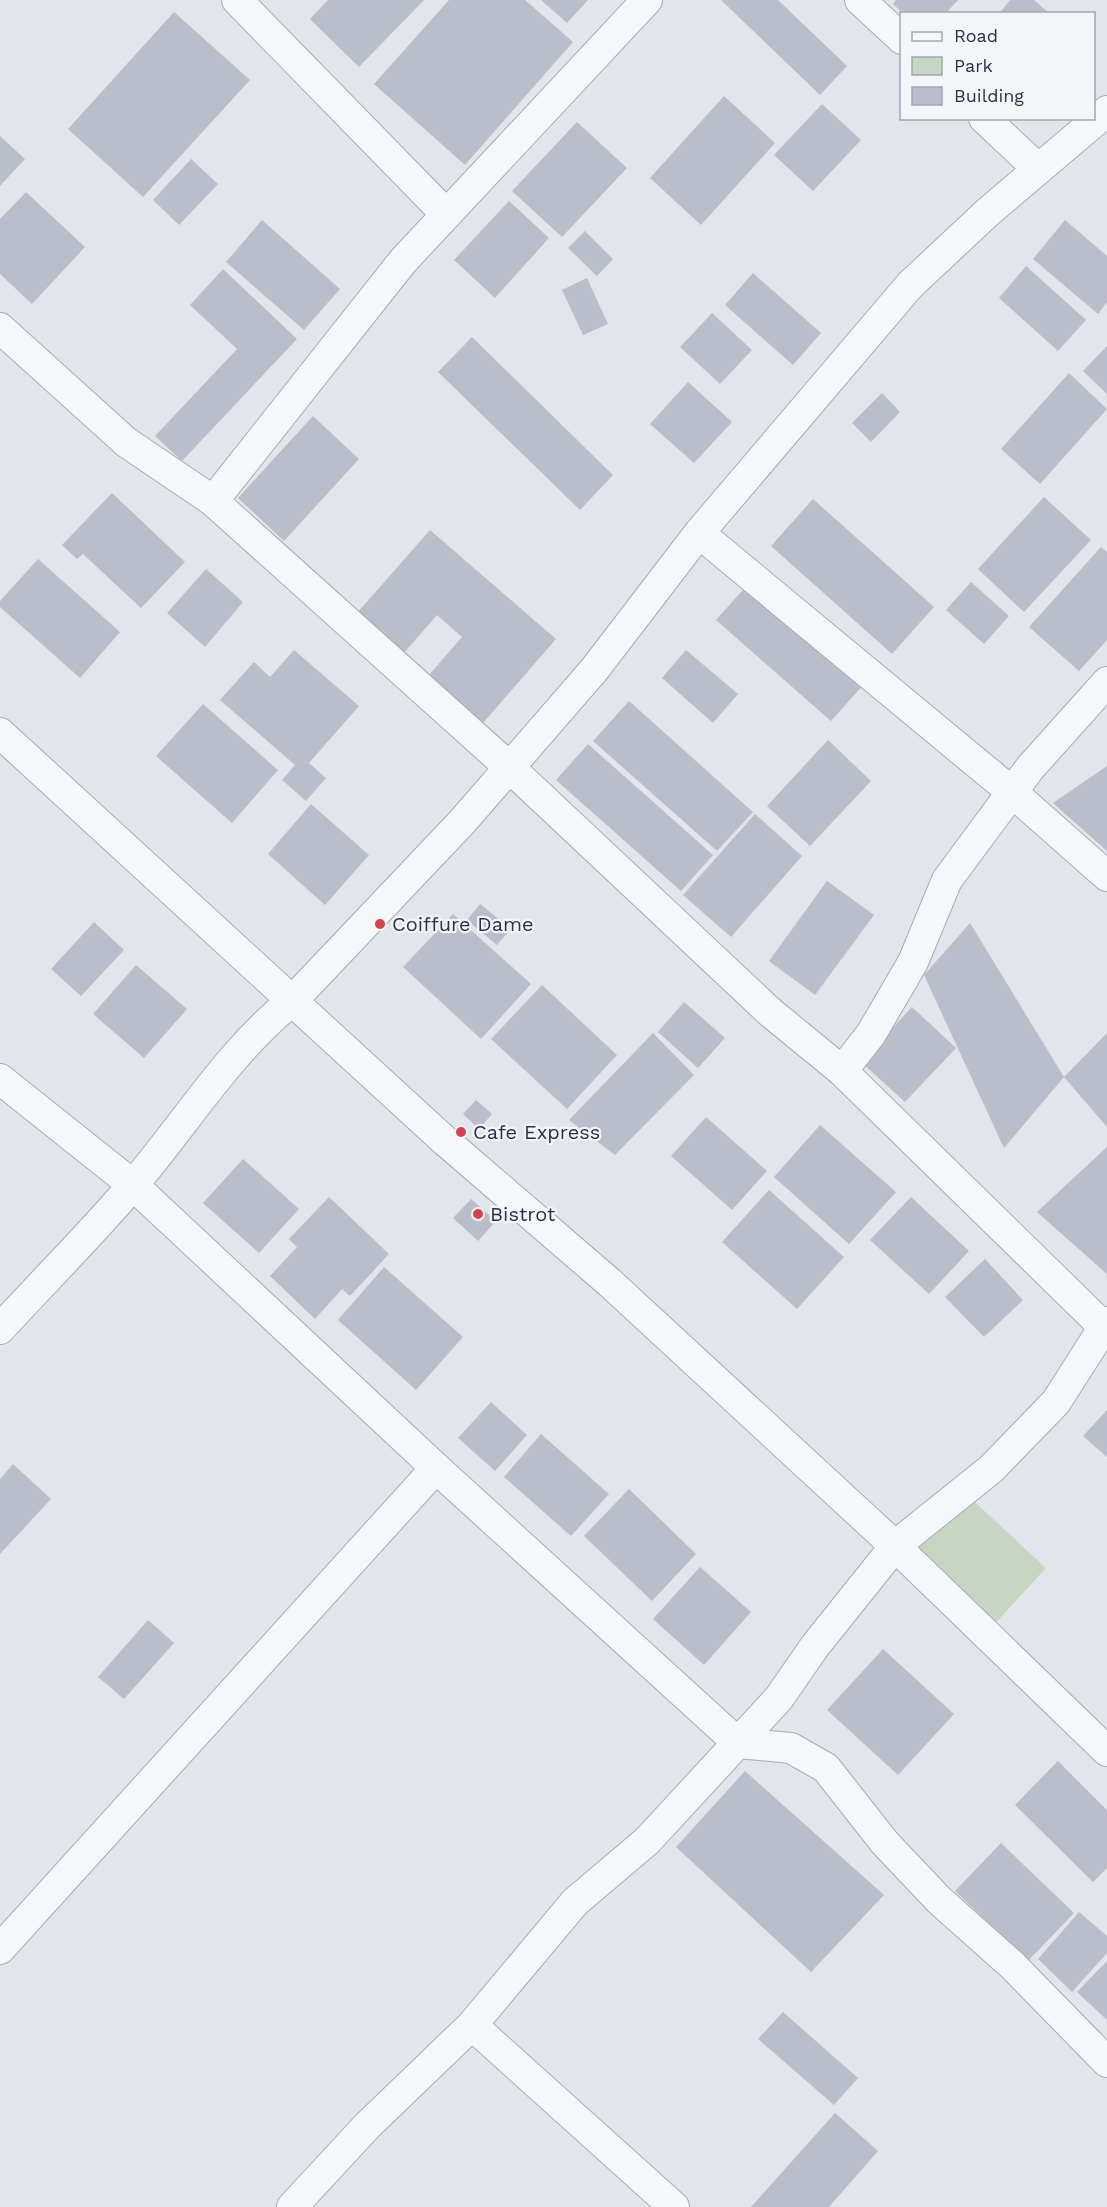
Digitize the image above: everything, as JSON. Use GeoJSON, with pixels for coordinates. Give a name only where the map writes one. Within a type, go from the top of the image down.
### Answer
{"type":"FeatureCollection","features":[{"type":"Feature","properties":{"kind":"street"},"geometry":{"type":"LineString","coordinates":[[237,0],[445,213]]}},
{"type":"Feature","properties":{"kind":"street"},"geometry":{"type":"LineString","coordinates":[[213,501],[403,261],[445,213],[647,0]]}},
{"type":"Feature","properties":{"kind":"street"},"geometry":{"type":"LineString","coordinates":[[863,1],[900,37]]}},
{"type":"Feature","properties":{"kind":"street"},"geometry":{"type":"LineString","coordinates":[[0,1329],[133,1185],[244,1046],[268,1020],[293,1000],[462,822],[508,766],[594,670],[699,533],[910,285],[1107,111]]}},
{"type":"Feature","properties":{"kind":"street"},"geometry":{"type":"LineString","coordinates":[[986,120],[1038,170]]}},
{"type":"Feature","properties":{"kind":"street"},"geometry":{"type":"LineString","coordinates":[[0,328],[126,442],[213,501],[508,766],[770,1012],[842,1071],[1106,1325],[1056,1402],[991,1469],[895,1546],[815,1646],[779,1698],[738,1743],[646,1841],[575,1902],[472,2025],[382,2111],[292,2207]]}},
{"type":"Feature","properties":{"kind":"street"},"geometry":{"type":"LineString","coordinates":[[699,533],[1013,793],[1107,876]]}},
{"type":"Feature","properties":{"kind":"street"},"geometry":{"type":"LineString","coordinates":[[842,1071],[871,1034],[913,962],[947,880],[1030,768],[1107,682]]}},
{"type":"Feature","properties":{"kind":"street"},"geometry":{"type":"LineString","coordinates":[[0,733],[444,1140],[609,1282],[895,1546],[1107,1751]]}},
{"type":"Feature","properties":{"kind":"street"},"geometry":{"type":"LineString","coordinates":[[0,1079],[133,1185],[436,1468],[738,1743],[791,1748],[826,1768],[885,1843],[939,1900],[1012,1965],[1107,2062]]}},
{"type":"Feature","properties":{"kind":"street"},"geometry":{"type":"LineString","coordinates":[[0,1950],[436,1468]]}},
{"type":"Feature","properties":{"kind":"street"},"geometry":{"type":"LineString","coordinates":[[472,2025],[674,2207]]}},
{"type":"Feature","properties":{"kind":"green space"},"geometry":{"type":"Polygon","coordinates":[[[965,1493],[1046,1568],[989,1630],[907,1555],[965,1493]]]}},
{"type":"Feature","properties":{"kind":"building"},"geometry":{"type":"Polygon","coordinates":[[[328,0],[424,0],[359,67],[310,19],[328,0]]]}},
{"type":"Feature","properties":{"kind":"building"},"geometry":{"type":"Polygon","coordinates":[[[449,0],[525,0],[573,42],[465,165],[374,84],[449,0]]]}},
{"type":"Feature","properties":{"kind":"building"},"geometry":{"type":"Polygon","coordinates":[[[541,0],[588,0],[567,23],[541,0]]]}},
{"type":"Feature","properties":{"kind":"building"},"geometry":{"type":"Polygon","coordinates":[[[721,0],[778,0],[847,66],[820,95],[721,0]]]}},
{"type":"Feature","properties":{"kind":"building"},"geometry":{"type":"Polygon","coordinates":[[[896,0],[958,0],[947,12],[902,12],[893,4],[896,0]]]}},
{"type":"Feature","properties":{"kind":"building"},"geometry":{"type":"Polygon","coordinates":[[[1010,0],[1034,0],[1048,12],[1001,12],[1010,0]]]}},
{"type":"Feature","properties":{"kind":"building"},"geometry":{"type":"Polygon","coordinates":[[[174,12],[250,80],[143,197],[68,129],[174,12]]]}},
{"type":"Feature","properties":{"kind":"building"},"geometry":{"type":"Polygon","coordinates":[[[724,96],[775,143],[701,225],[650,178],[724,96]]]}},
{"type":"Feature","properties":{"kind":"building"},"geometry":{"type":"Polygon","coordinates":[[[822,104],[861,140],[813,191],[774,155],[822,104]]]}},
{"type":"Feature","properties":{"kind":"building"},"geometry":{"type":"Polygon","coordinates":[[[577,122],[627,168],[562,237],[512,191],[577,122]]]}},
{"type":"Feature","properties":{"kind":"building"},"geometry":{"type":"Polygon","coordinates":[[[0,136],[25,159],[0,186],[0,136]]]}},
{"type":"Feature","properties":{"kind":"building"},"geometry":{"type":"Polygon","coordinates":[[[191,159],[218,184],[179,225],[153,200],[191,159]]]}},
{"type":"Feature","properties":{"kind":"building"},"geometry":{"type":"Polygon","coordinates":[[[26,192],[85,247],[32,304],[0,274],[0,219],[26,192]]]}},
{"type":"Feature","properties":{"kind":"building"},"geometry":{"type":"Polygon","coordinates":[[[509,201],[549,238],[495,298],[454,260],[509,201]]]}},
{"type":"Feature","properties":{"kind":"building"},"geometry":{"type":"Polygon","coordinates":[[[262,220],[340,289],[304,330],[226,262],[262,220]]]}},
{"type":"Feature","properties":{"kind":"building"},"geometry":{"type":"Polygon","coordinates":[[[1065,220],[1107,256],[1107,302],[1098,314],[1033,259],[1065,220]]]}},
{"type":"Feature","properties":{"kind":"building"},"geometry":{"type":"Polygon","coordinates":[[[585,231],[613,259],[597,276],[568,248],[585,231]]]}},
{"type":"Feature","properties":{"kind":"building"},"geometry":{"type":"Polygon","coordinates":[[[1026,266],[1086,320],[1058,351],[999,298],[1026,266]]]}},
{"type":"Feature","properties":{"kind":"building"},"geometry":{"type":"Polygon","coordinates":[[[223,269],[297,339],[182,461],[155,436],[237,349],[190,305],[223,269]]]}},
{"type":"Feature","properties":{"kind":"building"},"geometry":{"type":"Polygon","coordinates":[[[753,273],[821,333],[793,365],[725,305],[753,273]]]}},
{"type":"Feature","properties":{"kind":"building"},"geometry":{"type":"Polygon","coordinates":[[[587,278],[608,324],[583,335],[562,290],[587,278]]]}},
{"type":"Feature","properties":{"kind":"building"},"geometry":{"type":"Polygon","coordinates":[[[712,313],[752,350],[720,384],[680,347],[712,313]]]}},
{"type":"Feature","properties":{"kind":"building"},"geometry":{"type":"Polygon","coordinates":[[[472,337],[613,475],[580,510],[438,372],[472,337]]]}},
{"type":"Feature","properties":{"kind":"building"},"geometry":{"type":"Polygon","coordinates":[[[1107,346],[1107,394],[1083,371],[1107,346]]]}},
{"type":"Feature","properties":{"kind":"building"},"geometry":{"type":"Polygon","coordinates":[[[1069,373],[1107,409],[1040,484],[1001,449],[1069,373]]]}},
{"type":"Feature","properties":{"kind":"building"},"geometry":{"type":"Polygon","coordinates":[[[688,382],[732,422],[694,463],[650,424],[688,382]]]}},
{"type":"Feature","properties":{"kind":"building"},"geometry":{"type":"Polygon","coordinates":[[[882,393],[900,412],[871,442],[852,423],[882,393]]]}},
{"type":"Feature","properties":{"kind":"building"},"geometry":{"type":"Polygon","coordinates":[[[313,416],[359,459],[284,541],[238,498],[313,416]]]}},
{"type":"Feature","properties":{"kind":"building"},"geometry":{"type":"Polygon","coordinates":[[[112,493],[185,562],[141,608],[83,554],[77,559],[62,545],[112,493]]]}},
{"type":"Feature","properties":{"kind":"building"},"geometry":{"type":"Polygon","coordinates":[[[1044,497],[1091,540],[1024,612],[978,569],[1044,497]]]}},
{"type":"Feature","properties":{"kind":"building"},"geometry":{"type":"Polygon","coordinates":[[[813,499],[934,607],[892,654],[771,546],[813,499]]]}},
{"type":"Feature","properties":{"kind":"building"},"geometry":{"type":"Polygon","coordinates":[[[430,530],[556,639],[483,723],[428,676],[462,637],[437,615],[403,654],[357,613],[430,530]]]}},
{"type":"Feature","properties":{"kind":"building"},"geometry":{"type":"Polygon","coordinates":[[[1101,547],[1107,552],[1107,640],[1079,671],[1029,627],[1101,547]]]}},
{"type":"Feature","properties":{"kind":"building"},"geometry":{"type":"Polygon","coordinates":[[[38,559],[120,632],[80,678],[0,607],[0,601],[38,559]]]}},
{"type":"Feature","properties":{"kind":"building"},"geometry":{"type":"Polygon","coordinates":[[[206,569],[243,602],[205,647],[167,613],[206,569]]]}},
{"type":"Feature","properties":{"kind":"building"},"geometry":{"type":"Polygon","coordinates":[[[971,582],[1009,616],[984,644],[946,610],[971,582]]]}},
{"type":"Feature","properties":{"kind":"building"},"geometry":{"type":"Polygon","coordinates":[[[749,583],[864,684],[831,721],[716,620],[749,583]]]}},
{"type":"Feature","properties":{"kind":"building"},"geometry":{"type":"Polygon","coordinates":[[[294,650],[359,706],[309,763],[326,778],[306,801],[282,780],[295,765],[220,700],[254,662],[270,677],[294,650]]]}},
{"type":"Feature","properties":{"kind":"building"},"geometry":{"type":"Polygon","coordinates":[[[686,650],[738,694],[713,723],[662,678],[686,650]]]}},
{"type":"Feature","properties":{"kind":"building"},"geometry":{"type":"Polygon","coordinates":[[[629,701],[753,812],[717,851],[593,741],[629,701]]]}},
{"type":"Feature","properties":{"kind":"building"},"geometry":{"type":"Polygon","coordinates":[[[203,704],[278,770],[232,823],[156,756],[203,704]]]}},
{"type":"Feature","properties":{"kind":"building"},"geometry":{"type":"Polygon","coordinates":[[[828,740],[871,781],[810,846],[767,806],[828,740]]]}},
{"type":"Feature","properties":{"kind":"building"},"geometry":{"type":"Polygon","coordinates":[[[588,744],[713,855],[681,891],[556,780],[588,744]]]}},
{"type":"Feature","properties":{"kind":"building"},"geometry":{"type":"Polygon","coordinates":[[[1107,766],[1107,851],[1053,803],[1107,766]]]}},
{"type":"Feature","properties":{"kind":"building"},"geometry":{"type":"Polygon","coordinates":[[[311,804],[369,855],[325,905],[268,854],[311,804]]]}},
{"type":"Feature","properties":{"kind":"building"},"geometry":{"type":"Polygon","coordinates":[[[755,814],[802,856],[731,937],[683,895],[755,814]]]}},
{"type":"Feature","properties":{"kind":"building"},"geometry":{"type":"Polygon","coordinates":[[[827,881],[874,915],[815,995],[769,961],[827,881]]]}},
{"type":"Feature","properties":{"kind":"building"},"geometry":{"type":"Polygon","coordinates":[[[480,904],[511,929],[497,945],[467,920],[480,904]]]}},
{"type":"Feature","properties":{"kind":"building"},"geometry":{"type":"Polygon","coordinates":[[[453,914],[531,984],[481,1039],[403,967],[453,914]]]}},
{"type":"Feature","properties":{"kind":"building"},"geometry":{"type":"Polygon","coordinates":[[[94,922],[124,950],[81,996],[51,969],[94,922]]]}},
{"type":"Feature","properties":{"kind":"building"},"geometry":{"type":"Polygon","coordinates":[[[970,923],[1064,1077],[1004,1148],[924,975],[970,923]]]}},
{"type":"Feature","properties":{"kind":"building"},"geometry":{"type":"Polygon","coordinates":[[[136,965],[187,1009],[144,1058],[93,1014],[136,965]]]}},
{"type":"Feature","properties":{"kind":"building"},"geometry":{"type":"Polygon","coordinates":[[[542,985],[617,1055],[567,1109],[491,1039],[542,985]]]}},
{"type":"Feature","properties":{"kind":"building"},"geometry":{"type":"Polygon","coordinates":[[[684,1002],[725,1038],[698,1068],[658,1032],[684,1002]]]}},
{"type":"Feature","properties":{"kind":"building"},"geometry":{"type":"Polygon","coordinates":[[[912,1007],[956,1048],[905,1102],[861,1062],[912,1007]]]}},
{"type":"Feature","properties":{"kind":"building"},"geometry":{"type":"Polygon","coordinates":[[[653,1033],[694,1075],[615,1155],[569,1120],[653,1033]]]}},
{"type":"Feature","properties":{"kind":"building"},"geometry":{"type":"Polygon","coordinates":[[[1107,1033],[1107,1127],[1064,1077],[1107,1033]]]}},
{"type":"Feature","properties":{"kind":"building"},"geometry":{"type":"Polygon","coordinates":[[[476,1100],[492,1114],[479,1129],[463,1114],[476,1100]]]}},
{"type":"Feature","properties":{"kind":"building"},"geometry":{"type":"Polygon","coordinates":[[[706,1117],[767,1171],[732,1210],[671,1156],[706,1117]]]}},
{"type":"Feature","properties":{"kind":"building"},"geometry":{"type":"Polygon","coordinates":[[[820,1125],[896,1192],[849,1244],[774,1177],[820,1125]]]}},
{"type":"Feature","properties":{"kind":"building"},"geometry":{"type":"Polygon","coordinates":[[[1107,1147],[1107,1274],[1037,1212],[1107,1147]]]}},
{"type":"Feature","properties":{"kind":"building"},"geometry":{"type":"Polygon","coordinates":[[[243,1159],[299,1209],[259,1253],[203,1203],[243,1159]]]}},
{"type":"Feature","properties":{"kind":"building"},"geometry":{"type":"Polygon","coordinates":[[[769,1190],[844,1257],[797,1309],[722,1242],[769,1190]]]}},
{"type":"Feature","properties":{"kind":"building"},"geometry":{"type":"Polygon","coordinates":[[[329,1197],[389,1254],[350,1296],[342,1289],[315,1319],[270,1276],[297,1247],[289,1239],[329,1197]]]}},
{"type":"Feature","properties":{"kind":"building"},"geometry":{"type":"Polygon","coordinates":[[[911,1197],[969,1251],[929,1294],[870,1240],[911,1197]]]}},
{"type":"Feature","properties":{"kind":"building"},"geometry":{"type":"Polygon","coordinates":[[[471,1199],[496,1221],[478,1241],[453,1218],[471,1199]]]}},
{"type":"Feature","properties":{"kind":"building"},"geometry":{"type":"Polygon","coordinates":[[[985,1259],[1023,1300],[984,1337],[945,1297],[985,1259]]]}},
{"type":"Feature","properties":{"kind":"building"},"geometry":{"type":"Polygon","coordinates":[[[384,1267],[463,1337],[416,1390],[338,1320],[384,1267]]]}},
{"type":"Feature","properties":{"kind":"building"},"geometry":{"type":"Polygon","coordinates":[[[491,1402],[527,1435],[495,1471],[458,1438],[491,1402]]]}},
{"type":"Feature","properties":{"kind":"building"},"geometry":{"type":"Polygon","coordinates":[[[1107,1410],[1107,1457],[1083,1436],[1107,1410]]]}},
{"type":"Feature","properties":{"kind":"building"},"geometry":{"type":"Polygon","coordinates":[[[541,1434],[609,1494],[571,1536],[504,1477],[541,1434]]]}},
{"type":"Feature","properties":{"kind":"building"},"geometry":{"type":"Polygon","coordinates":[[[13,1464],[51,1499],[0,1554],[0,1479],[13,1464]]]}},
{"type":"Feature","properties":{"kind":"building"},"geometry":{"type":"Polygon","coordinates":[[[629,1489],[696,1554],[652,1601],[584,1536],[629,1489]]]}},
{"type":"Feature","properties":{"kind":"building"},"geometry":{"type":"Polygon","coordinates":[[[700,1567],[751,1612],[704,1665],[653,1619],[700,1567]]]}},
{"type":"Feature","properties":{"kind":"building"},"geometry":{"type":"Polygon","coordinates":[[[148,1620],[174,1643],[124,1699],[98,1677],[148,1620]]]}},
{"type":"Feature","properties":{"kind":"building"},"geometry":{"type":"Polygon","coordinates":[[[883,1649],[954,1714],[898,1775],[827,1710],[883,1649]]]}},
{"type":"Feature","properties":{"kind":"building"},"geometry":{"type":"Polygon","coordinates":[[[1058,1761],[1107,1810],[1107,1868],[1093,1882],[1015,1805],[1058,1761]]]}},
{"type":"Feature","properties":{"kind":"building"},"geometry":{"type":"Polygon","coordinates":[[[745,1771],[884,1895],[811,1972],[676,1847],[745,1771]]]}},
{"type":"Feature","properties":{"kind":"building"},"geometry":{"type":"Polygon","coordinates":[[[1001,1843],[1074,1913],[1028,1961],[955,1891],[1001,1843]]]}},
{"type":"Feature","properties":{"kind":"building"},"geometry":{"type":"Polygon","coordinates":[[[1079,1912],[1107,1936],[1107,1953],[1072,1992],[1038,1959],[1079,1912]]]}},
{"type":"Feature","properties":{"kind":"building"},"geometry":{"type":"Polygon","coordinates":[[[1107,1961],[1107,2020],[1077,1992],[1107,1961]]]}},
{"type":"Feature","properties":{"kind":"building"},"geometry":{"type":"Polygon","coordinates":[[[783,2012],[858,2078],[834,2105],[758,2039],[783,2012]]]}},
{"type":"Feature","properties":{"kind":"building"},"geometry":{"type":"Polygon","coordinates":[[[835,2113],[878,2151],[829,2207],[751,2207],[835,2113]]]}},
{"type":"Feature","properties":{"kind":"place","name":"Coiffure Dame"},"geometry":{"type":"Point","coordinates":[380,924]}},
{"type":"Feature","properties":{"kind":"place","name":"Cafe Express"},"geometry":{"type":"Point","coordinates":[461,1132]}},
{"type":"Feature","properties":{"kind":"place","name":"Bistrot"},"geometry":{"type":"Point","coordinates":[478,1214]}}]}
